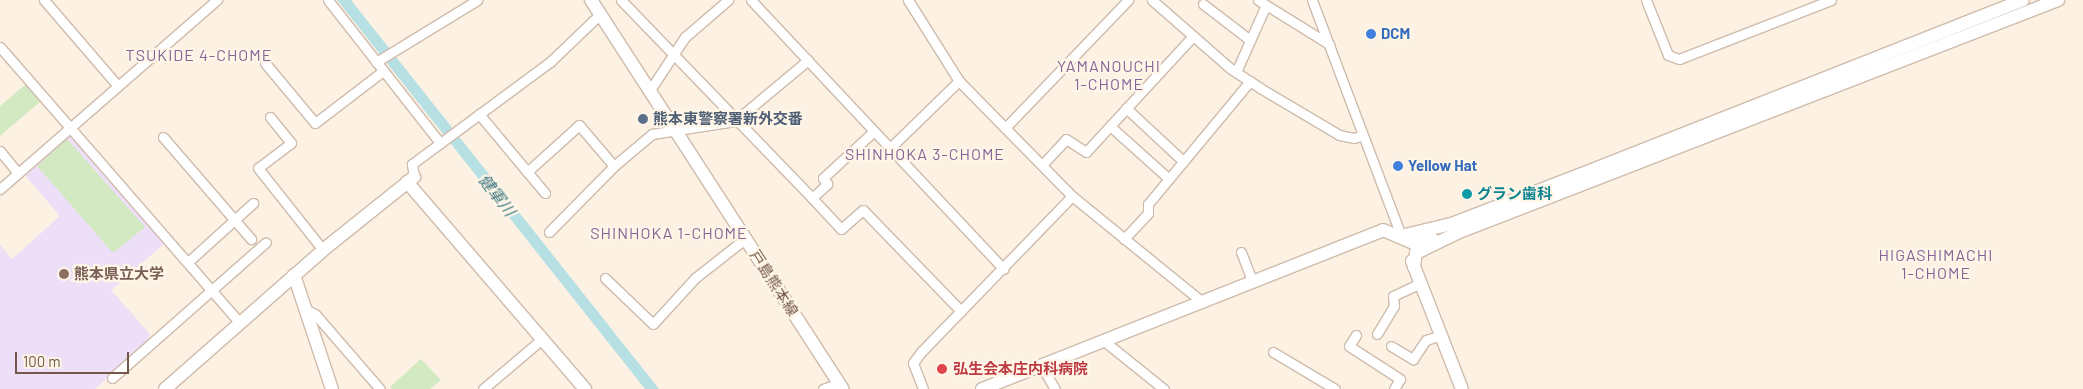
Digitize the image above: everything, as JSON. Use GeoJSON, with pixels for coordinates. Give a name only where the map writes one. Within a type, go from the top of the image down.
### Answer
{"type":"FeatureCollection","features":[{"type":"Feature","properties":{"kind":"street"},"geometry":{"type":"LineString","coordinates":[[44,0],[118,86]]}},
{"type":"Feature","properties":{"kind":"street"},"geometry":{"type":"LineString","coordinates":[[0,189],[217,0]]}},
{"type":"Feature","properties":{"kind":"street"},"geometry":{"type":"LineString","coordinates":[[328,0],[441,143]]}},
{"type":"Feature","properties":{"kind":"street"},"geometry":{"type":"LineString","coordinates":[[378,61],[477,0]]}},
{"type":"Feature","properties":{"kind":"street","name":"戸島熊本線"},"geometry":{"type":"LineString","coordinates":[[591,0],[841,386]]}},
{"type":"Feature","properties":{"kind":"street"},"geometry":{"type":"LineString","coordinates":[[620,0],[841,229],[863,210],[962,311]]}},
{"type":"Feature","properties":{"kind":"street"},"geometry":{"type":"LineString","coordinates":[[650,90],[672,54],[686,37],[728,0]]}},
{"type":"Feature","properties":{"kind":"street"},"geometry":{"type":"LineString","coordinates":[[751,0],[1004,269]]}},
{"type":"Feature","properties":{"kind":"street"},"geometry":{"type":"LineString","coordinates":[[908,0],[959,81],[1072,196],[1201,301]]}},
{"type":"Feature","properties":{"kind":"street"},"geometry":{"type":"LineString","coordinates":[[1005,128],[1128,0]]}},
{"type":"Feature","properties":{"kind":"street"},"geometry":{"type":"LineString","coordinates":[[1152,0],[1236,72],[1250,81],[1339,134],[1354,138],[1363,135]]}},
{"type":"Feature","properties":{"kind":"street"},"geometry":{"type":"LineString","coordinates":[[1312,0],[1401,236],[1462,389]]}},
{"type":"Feature","properties":{"kind":"street"},"geometry":{"type":"LineString","coordinates":[[1646,0],[1668,55],[1679,59],[1831,0]]}},
{"type":"Feature","properties":{"kind":"street"},"geometry":{"type":"LineString","coordinates":[[1401,236],[1451,224],[1579,176],[2022,0]]}},
{"type":"Feature","properties":{"kind":"street"},"geometry":{"type":"LineString","coordinates":[[1414,268],[1416,253],[1457,234],[2058,0]]}},
{"type":"Feature","properties":{"kind":"street"},"geometry":{"type":"LineString","coordinates":[[1236,72],[1250,40],[1262,3],[1329,44]]}},
{"type":"Feature","properties":{"kind":"street"},"geometry":{"type":"LineString","coordinates":[[1203,4],[1250,40]]}},
{"type":"Feature","properties":{"kind":"street"},"geometry":{"type":"LineString","coordinates":[[165,389],[411,175],[441,143],[550,62],[600,14]]}},
{"type":"Feature","properties":{"kind":"street"},"geometry":{"type":"LineString","coordinates":[[1042,165],[1066,139],[1086,152],[1193,36]]}},
{"type":"Feature","properties":{"kind":"street"},"geometry":{"type":"LineString","coordinates":[[0,47],[240,323]]}},
{"type":"Feature","properties":{"kind":"street"},"geometry":{"type":"LineString","coordinates":[[549,232],[614,166],[652,134],[675,132],[735,121],[808,60]]}},
{"type":"Feature","properties":{"kind":"street"},"geometry":{"type":"LineString","coordinates":[[265,63],[315,124],[383,71]]}},
{"type":"Feature","properties":{"kind":"street"},"geometry":{"type":"LineString","coordinates":[[890,148],[959,81]]}},
{"type":"Feature","properties":{"kind":"street"},"geometry":{"type":"LineString","coordinates":[[1124,239],[1148,213],[1148,204],[1250,81]]}},
{"type":"Feature","properties":{"kind":"street"},"geometry":{"type":"LineString","coordinates":[[1126,108],[1183,161]]}},
{"type":"Feature","properties":{"kind":"street"},"geometry":{"type":"LineString","coordinates":[[479,114],[545,193]]}},
{"type":"Feature","properties":{"kind":"street"},"geometry":{"type":"LineString","coordinates":[[270,117],[291,143],[258,168],[323,250]]}},
{"type":"Feature","properties":{"kind":"street"},"geometry":{"type":"LineString","coordinates":[[527,172],[579,125],[614,166]]}},
{"type":"Feature","properties":{"kind":"street"},"geometry":{"type":"LineString","coordinates":[[1110,126],[1169,179]]}},
{"type":"Feature","properties":{"kind":"street"},"geometry":{"type":"LineString","coordinates":[[812,198],[827,184],[823,178],[874,131]]}},
{"type":"Feature","properties":{"kind":"street"},"geometry":{"type":"LineString","coordinates":[[163,137],[236,219],[251,239]]}},
{"type":"Feature","properties":{"kind":"street"},"geometry":{"type":"LineString","coordinates":[[0,151],[18,173]]}},
{"type":"Feature","properties":{"kind":"street"},"geometry":{"type":"LineString","coordinates":[[411,175],[542,339],[585,389]]}},
{"type":"Feature","properties":{"kind":"street"},"geometry":{"type":"LineString","coordinates":[[923,389],[913,363],[1072,196]]}},
{"type":"Feature","properties":{"kind":"street"},"geometry":{"type":"LineString","coordinates":[[188,262],[253,203]]}},
{"type":"Feature","properties":{"kind":"street"},"geometry":{"type":"LineString","coordinates":[[982,389],[1383,230],[1401,236],[1413,243],[1457,234]]}},
{"type":"Feature","properties":{"kind":"street"},"geometry":{"type":"LineString","coordinates":[[605,278],[653,324],[695,278],[746,238]]}},
{"type":"Feature","properties":{"kind":"street"},"geometry":{"type":"LineString","coordinates":[[112,378],[213,291],[266,242]]}},
{"type":"Feature","properties":{"kind":"street"},"geometry":{"type":"LineString","coordinates":[[1241,252],[1252,281]]}},
{"type":"Feature","properties":{"kind":"street"},"geometry":{"type":"LineString","coordinates":[[294,276],[330,388]]}},
{"type":"Feature","properties":{"kind":"street"},"geometry":{"type":"LineString","coordinates":[[1377,334],[1394,306],[1393,296],[1421,283]]}},
{"type":"Feature","properties":{"kind":"street"},"geometry":{"type":"LineString","coordinates":[[305,308],[315,314],[380,389]]}},
{"type":"Feature","properties":{"kind":"street"},"geometry":{"type":"LineString","coordinates":[[1356,335],[1349,346],[1400,379],[1394,389]]}},
{"type":"Feature","properties":{"kind":"street"},"geometry":{"type":"LineString","coordinates":[[1391,346],[1413,359],[1426,340],[1441,335]]}},
{"type":"Feature","properties":{"kind":"street"},"geometry":{"type":"LineString","coordinates":[[484,389],[542,339]]}},
{"type":"Feature","properties":{"kind":"street"},"geometry":{"type":"LineString","coordinates":[[1104,341],[1164,389]]}},
{"type":"Feature","properties":{"kind":"street"},"geometry":{"type":"LineString","coordinates":[[1274,352],[1335,389]]}},
{"type":"Feature","properties":{"kind":"street"},"geometry":{"type":"LineString","coordinates":[[1041,365],[1055,389]]}},
{"type":"Feature","properties":{"kind":"street"},"geometry":{"type":"LineString","coordinates":[[823,389],[841,386]]}},
{"type":"Feature","properties":{"kind":"shaded area","name":"熊本県立大学"},"geometry":{"type":"Polygon","coordinates":[[[68,133],[166,242],[111,290],[149,333],[149,342],[95,389],[0,389],[0,245],[12,259],[60,216],[23,173],[68,133]]]}},
{"type":"Feature","properties":{"kind":"green space"},"geometry":{"type":"Polygon","coordinates":[[[27,83],[41,101],[0,136],[0,106],[27,83]]]}},
{"type":"Feature","properties":{"kind":"green space"},"geometry":{"type":"Polygon","coordinates":[[[67,139],[145,227],[113,253],[37,166],[67,139]]]}},
{"type":"Feature","properties":{"kind":"green space"},"geometry":{"type":"Polygon","coordinates":[[[421,359],[441,380],[430,389],[392,389],[390,387],[421,359]]]}},
{"type":"Feature","properties":{"kind":"water","name":"健軍川"},"geometry":{"type":"Polygon","coordinates":[[[337,0],[351,0],[659,389],[645,389],[337,0]]]}},
{"type":"Feature","properties":{"kind":"place","name":"DCM"},"geometry":{"type":"Point","coordinates":[1371,34]}},
{"type":"Feature","properties":{"kind":"place","name":"熊本東警察署新外交番"},"geometry":{"type":"Point","coordinates":[643,119]}},
{"type":"Feature","properties":{"kind":"place","name":"Yellow Hat"},"geometry":{"type":"Point","coordinates":[1398,166]}},
{"type":"Feature","properties":{"kind":"place","name":"グラン歯科"},"geometry":{"type":"Point","coordinates":[1467,194]}},
{"type":"Feature","properties":{"kind":"place","name":"熊本県立大学"},"geometry":{"type":"Point","coordinates":[64,274]}},
{"type":"Feature","properties":{"kind":"place","name":"弘生会本庄内科病院"},"geometry":{"type":"Point","coordinates":[942,369]}},
{"type":"Feature","properties":{"kind":"district","name":"TSUKIDE 4-CHOME"},"geometry":{"type":"Point","coordinates":[199,55]}},
{"type":"Feature","properties":{"kind":"district","name":"YAMANOUCHI 1-CHOME"},"geometry":{"type":"Point","coordinates":[1109,75]}},
{"type":"Feature","properties":{"kind":"district","name":"SHINHOKA 3-CHOME"},"geometry":{"type":"Point","coordinates":[925,154]}},
{"type":"Feature","properties":{"kind":"district","name":"SHINHOKA 1-CHOME"},"geometry":{"type":"Point","coordinates":[669,233]}},
{"type":"Feature","properties":{"kind":"district","name":"HIGASHIMACHI 1-CHOME"},"geometry":{"type":"Point","coordinates":[1936,264]}}]}
